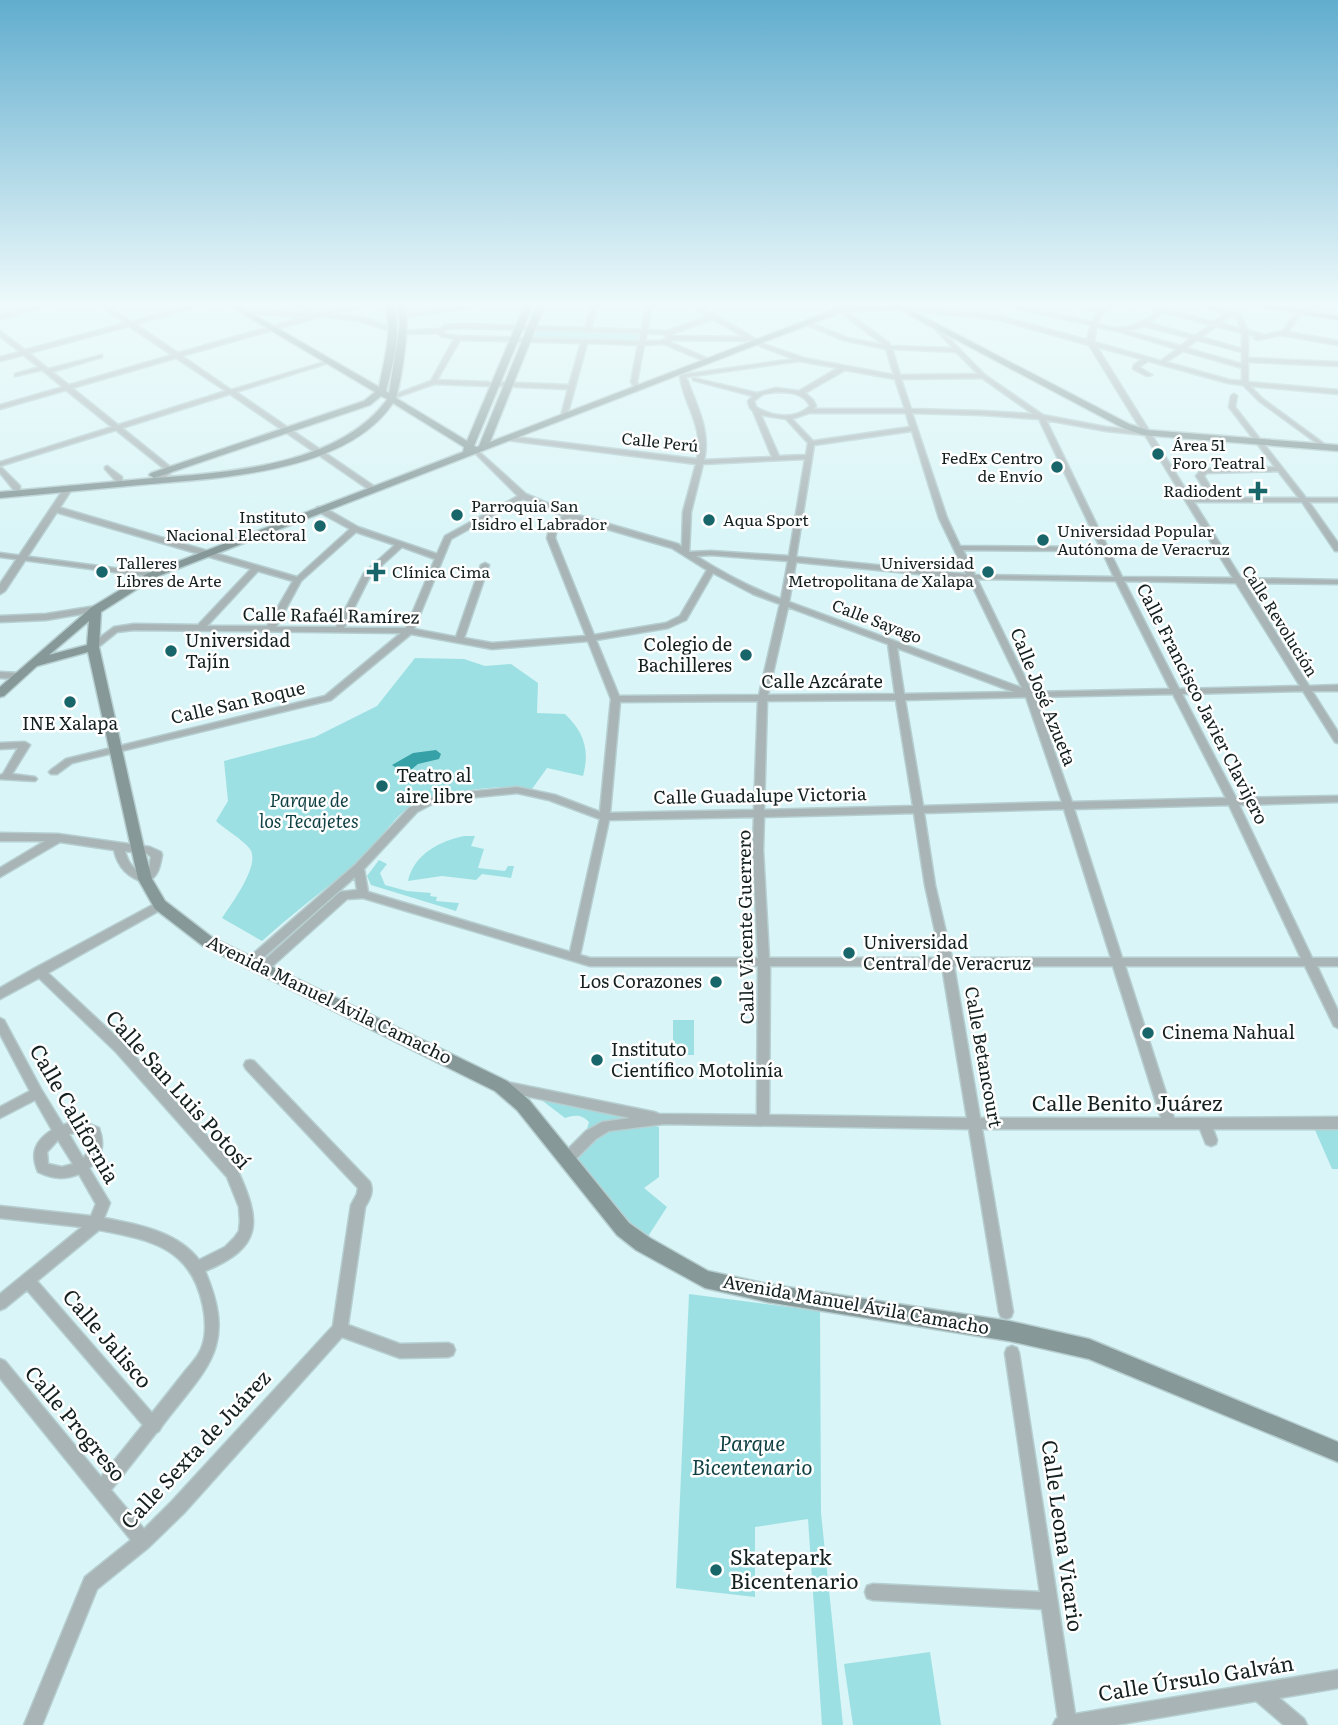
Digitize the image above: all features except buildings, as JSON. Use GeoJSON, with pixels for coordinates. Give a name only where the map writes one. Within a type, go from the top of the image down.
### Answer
{"type":"FeatureCollection","features":[{"type":"Feature","properties":{"kind":"main road"},"geometry":{"type":"LineString","coordinates":[[365,382],[477,446]]}},
{"type":"Feature","properties":{"kind":"main road"},"geometry":{"type":"LineString","coordinates":[[0,495],[254,469],[319,452],[371,423],[390,403],[387,394],[389,382]]}},
{"type":"Feature","properties":{"kind":"main road"},"geometry":{"type":"LineString","coordinates":[[2,684],[20,676],[82,619],[152,575],[477,446],[507,438],[654,382]]}},
{"type":"Feature","properties":{"kind":"main road"},"geometry":{"type":"LineString","coordinates":[[1044,382],[1146,433],[1338,448]]}},
{"type":"Feature","properties":{"kind":"main road"},"geometry":{"type":"LineString","coordinates":[[477,446],[473,435],[492,384]]}},
{"type":"Feature","properties":{"kind":"main road"},"geometry":{"type":"LineString","coordinates":[[477,446],[510,385]]}},
{"type":"Feature","properties":{"kind":"main road"},"geometry":{"type":"LineString","coordinates":[[0,490],[147,476],[387,394]]}},
{"type":"Feature","properties":{"kind":"main road"},"geometry":{"type":"LineString","coordinates":[[473,435],[477,446]]}},
{"type":"Feature","properties":{"kind":"main road","name":"Avenida Manuel Ávila Camacho"},"geometry":{"type":"LineString","coordinates":[[96,609],[93,647],[115,749],[145,879],[160,905],[208,943],[258,965],[501,1086],[523,1105],[623,1229],[652,1250],[705,1279],[767,1293],[1009,1331],[1089,1349],[1338,1452]]}},
{"type":"Feature","properties":{"kind":"main road"},"geometry":{"type":"LineString","coordinates":[[53,644],[52,652],[63,656]]}},
{"type":"Feature","properties":{"kind":"main road"},"geometry":{"type":"LineString","coordinates":[[32,663],[93,647]]}},
{"type":"Feature","properties":{"kind":"street"},"geometry":{"type":"LineString","coordinates":[[62,382],[170,470],[156,481]]}},
{"type":"Feature","properties":{"kind":"street"},"geometry":{"type":"LineString","coordinates":[[0,407],[84,382]]}},
{"type":"Feature","properties":{"kind":"street"},"geometry":{"type":"LineString","coordinates":[[217,382],[374,489]]}},
{"type":"Feature","properties":{"kind":"street"},"geometry":{"type":"LineString","coordinates":[[18,488],[0,466],[116,426],[258,382]]}},
{"type":"Feature","properties":{"kind":"street"},"geometry":{"type":"LineString","coordinates":[[387,394],[431,382]]}},
{"type":"Feature","properties":{"kind":"street"},"geometry":{"type":"LineString","coordinates":[[448,382],[571,387]]}},
{"type":"Feature","properties":{"kind":"street"},"geometry":{"type":"LineString","coordinates":[[564,416],[572,382]]}},
{"type":"Feature","properties":{"kind":"street"},"geometry":{"type":"LineString","coordinates":[[634,382],[637,388]]}},
{"type":"Feature","properties":{"kind":"street"},"geometry":{"type":"LineString","coordinates":[[681,382],[701,427],[700,462],[687,512],[687,553],[711,552],[971,577],[1338,582]]}},
{"type":"Feature","properties":{"kind":"street"},"geometry":{"type":"LineString","coordinates":[[708,382],[757,395],[776,390],[800,393],[812,401],[813,406],[808,411]]}},
{"type":"Feature","properties":{"kind":"street"},"geometry":{"type":"LineString","coordinates":[[800,393],[818,382]]}},
{"type":"Feature","properties":{"kind":"street","name":"Calle José Azueta"},"geometry":{"type":"LineString","coordinates":[[898,382],[943,518],[1029,694],[1069,806],[1169,1123]]}},
{"type":"Feature","properties":{"kind":"street","name":"Calle Francisco Javier Clavijero"},"geometry":{"type":"LineString","coordinates":[[992,382],[1042,418],[1120,581],[1232,801],[1338,1023]]}},
{"type":"Feature","properties":{"kind":"street","name":"Calle Revolución"},"geometry":{"type":"LineString","coordinates":[[1116,382],[1338,740]]}},
{"type":"Feature","properties":{"kind":"street"},"geometry":{"type":"LineString","coordinates":[[1239,382],[1338,391]]}},
{"type":"Feature","properties":{"kind":"street"},"geometry":{"type":"LineString","coordinates":[[1245,384],[1261,400],[1325,447]]}},
{"type":"Feature","properties":{"kind":"street"},"geometry":{"type":"LineString","coordinates":[[757,395],[751,401],[775,458]]}},
{"type":"Feature","properties":{"kind":"street"},"geometry":{"type":"LineString","coordinates":[[1234,396],[1232,407],[1334,538],[1338,549]]}},
{"type":"Feature","properties":{"kind":"street"},"geometry":{"type":"LineString","coordinates":[[756,410],[768,415],[787,417],[808,411],[908,410],[1042,418],[1122,433],[1146,433]]}},
{"type":"Feature","properties":{"kind":"street"},"geometry":{"type":"LineString","coordinates":[[787,417],[811,443],[913,429]]}},
{"type":"Feature","properties":{"kind":"street","name":"Calle Perú"},"geometry":{"type":"LineString","coordinates":[[507,438],[700,462],[810,457]]}},
{"type":"Feature","properties":{"kind":"street","name":"Calle Vicente Guerrero"},"geometry":{"type":"LineString","coordinates":[[763,1121],[764,964],[758,850],[763,698],[785,603],[811,443]]}},
{"type":"Feature","properties":{"kind":"street","name":"Calle Sayago"},"geometry":{"type":"LineString","coordinates":[[477,446],[523,496],[568,514],[664,542],[756,592],[1029,694],[1338,688]]}},
{"type":"Feature","properties":{"kind":"street"},"geometry":{"type":"LineString","coordinates":[[107,468],[119,479]]}},
{"type":"Feature","properties":{"kind":"street"},"geometry":{"type":"LineString","coordinates":[[1216,500],[1201,479],[1200,475],[1205,471],[1280,469]]}},
{"type":"Feature","properties":{"kind":"street"},"geometry":{"type":"LineString","coordinates":[[0,591],[68,489]]}},
{"type":"Feature","properties":{"kind":"street","name":"Calle San Roque"},"geometry":{"type":"LineString","coordinates":[[54,772],[69,761],[328,698],[409,631],[448,538],[523,496]]}},
{"type":"Feature","properties":{"kind":"street"},"geometry":{"type":"LineString","coordinates":[[1188,500],[1338,500]]}},
{"type":"Feature","properties":{"kind":"street"},"geometry":{"type":"LineString","coordinates":[[55,509],[298,580]]}},
{"type":"Feature","properties":{"kind":"street"},"geometry":{"type":"LineString","coordinates":[[320,509],[355,529],[441,558]]}},
{"type":"Feature","properties":{"kind":"street"},"geometry":{"type":"LineString","coordinates":[[568,514],[553,528],[551,538],[616,699],[605,817],[574,958]]}},
{"type":"Feature","properties":{"kind":"street"},"geometry":{"type":"LineString","coordinates":[[270,629],[298,580],[355,529]]}},
{"type":"Feature","properties":{"kind":"street"},"geometry":{"type":"LineString","coordinates":[[339,629],[367,575],[401,544]]}},
{"type":"Feature","properties":{"kind":"street"},"geometry":{"type":"LineString","coordinates":[[957,548],[1106,549]]}},
{"type":"Feature","properties":{"kind":"street"},"geometry":{"type":"LineString","coordinates":[[0,555],[152,575]]}},
{"type":"Feature","properties":{"kind":"street"},"geometry":{"type":"LineString","coordinates":[[458,640],[485,565]]}},
{"type":"Feature","properties":{"kind":"street"},"geometry":{"type":"LineString","coordinates":[[199,629],[257,568]]}},
{"type":"Feature","properties":{"kind":"street","name":"Calle Rafaél Ramírez"},"geometry":{"type":"LineString","coordinates":[[93,647],[114,630],[124,628],[409,631],[492,646],[592,638],[667,625],[683,618],[710,569]]}},
{"type":"Feature","properties":{"kind":"street"},"geometry":{"type":"LineString","coordinates":[[0,619],[46,617],[96,609]]}},
{"type":"Feature","properties":{"kind":"street"},"geometry":{"type":"LineString","coordinates":[[0,625],[82,619]]}},
{"type":"Feature","properties":{"kind":"street","name":"Calle Betancourt"},"geometry":{"type":"LineString","coordinates":[[892,644],[930,885],[947,961],[1006,1312]]}},
{"type":"Feature","properties":{"kind":"street","name":"Calle Azcárate"},"geometry":{"type":"LineString","coordinates":[[616,699],[1029,694]]}},
{"type":"Feature","properties":{"kind":"street"},"geometry":{"type":"LineString","coordinates":[[0,746],[25,745],[3,777]]}},
{"type":"Feature","properties":{"kind":"street"},"geometry":{"type":"LineString","coordinates":[[3,777],[32,779]]}},
{"type":"Feature","properties":{"kind":"street","name":"Calle Guadalupe Victoria"},"geometry":{"type":"LineString","coordinates":[[258,965],[332,888],[359,868],[413,810],[446,797],[529,791],[605,817],[1338,799]]}},
{"type":"Feature","properties":{"kind":"street"},"geometry":{"type":"LineString","coordinates":[[0,837],[58,838],[137,848]]}},
{"type":"Feature","properties":{"kind":"street"},"geometry":{"type":"LineString","coordinates":[[0,873],[58,838]]}},
{"type":"Feature","properties":{"kind":"street"},"geometry":{"type":"LineString","coordinates":[[119,847],[124,866],[134,875],[145,879]]}},
{"type":"Feature","properties":{"kind":"street"},"geometry":{"type":"LineString","coordinates":[[359,868],[363,894]]}},
{"type":"Feature","properties":{"kind":"street"},"geometry":{"type":"LineString","coordinates":[[332,888],[344,895],[363,894],[590,962],[1338,962]]}},
{"type":"Feature","properties":{"kind":"street"},"geometry":{"type":"LineString","coordinates":[[258,965],[344,895]]}},
{"type":"Feature","properties":{"kind":"street"},"geometry":{"type":"LineString","coordinates":[[0,994],[160,905]]}},
{"type":"Feature","properties":{"kind":"street","name":"Calle San Luis Potosí"},"geometry":{"type":"LineString","coordinates":[[39,971],[120,1048],[232,1173],[241,1190],[247,1211],[243,1240],[234,1251],[197,1268]]}},
{"type":"Feature","properties":{"kind":"street","name":"Calle California"},"geometry":{"type":"LineString","coordinates":[[0,1023],[37,1093],[103,1203],[95,1224]]}},
{"type":"Feature","properties":{"kind":"street"},"geometry":{"type":"LineString","coordinates":[[250,1065],[365,1186],[364,1196],[358,1205],[340,1329],[400,1352],[448,1350]]}},
{"type":"Feature","properties":{"kind":"street","name":"Calle Benito Juárez"},"geometry":{"type":"LineString","coordinates":[[501,1086],[664,1119]]}},
{"type":"Feature","properties":{"kind":"street"},"geometry":{"type":"LineString","coordinates":[[0,1113],[37,1093]]}},
{"type":"Feature","properties":{"kind":"street","name":"Calle Benito Juárez"},"geometry":{"type":"LineString","coordinates":[[567,1159],[591,1135],[607,1126],[664,1119],[975,1124],[1338,1123]]}},
{"type":"Feature","properties":{"kind":"street"},"geometry":{"type":"LineString","coordinates":[[1205,1124],[1211,1140]]}},
{"type":"Feature","properties":{"kind":"street"},"geometry":{"type":"LineString","coordinates":[[79,1126],[94,1132],[97,1138],[94,1154],[80,1168],[55,1174],[43,1168],[40,1155],[42,1148],[60,1131],[79,1126]]}},
{"type":"Feature","properties":{"kind":"street"},"geometry":{"type":"LineString","coordinates":[[0,1212],[151,1234],[171,1243],[186,1255],[197,1268],[210,1302],[214,1332],[205,1358],[102,1489]]}},
{"type":"Feature","properties":{"kind":"street"},"geometry":{"type":"LineString","coordinates":[[0,1303],[95,1224]]}},
{"type":"Feature","properties":{"kind":"street","name":"Calle Jalisco"},"geometry":{"type":"LineString","coordinates":[[29,1281],[154,1426]]}},
{"type":"Feature","properties":{"kind":"street","name":"Calle Sexta de Juárez"},"geometry":{"type":"LineString","coordinates":[[33,1725],[91,1583],[144,1541],[178,1507],[340,1329]]}},
{"type":"Feature","properties":{"kind":"street","name":"Calle Leona Vicario"},"geometry":{"type":"LineString","coordinates":[[1012,1353],[1066,1725]]}},
{"type":"Feature","properties":{"kind":"street","name":"Calle Progreso"},"geometry":{"type":"LineString","coordinates":[[0,1367],[144,1541]]}},
{"type":"Feature","properties":{"kind":"street"},"geometry":{"type":"LineString","coordinates":[[873,1592],[1048,1601]]}},
{"type":"Feature","properties":{"kind":"street","name":"Calle Úrsulo Galván"},"geometry":{"type":"LineString","coordinates":[[1066,1725],[1338,1679]]}},
{"type":"Feature","properties":{"kind":"street"},"geometry":{"type":"LineString","coordinates":[[1259,1692],[1298,1725]]}},
{"type":"Feature","properties":{"kind":"green space","name":"Parque de los Tecajetes"},"geometry":{"type":"Polygon","coordinates":[[[415,658],[464,659],[485,666],[511,664],[538,683],[537,713],[565,714],[577,728],[584,742],[586,758],[583,776],[547,768],[532,789],[485,788],[428,799],[414,805],[396,818],[360,861],[262,941],[222,918],[244,884],[252,865],[252,856],[247,845],[216,821],[228,801],[224,761],[315,737],[377,706],[415,658]]]}},
{"type":"Feature","properties":{"kind":"green space"},"geometry":{"type":"Polygon","coordinates":[[[464,836],[475,836],[471,846],[484,849],[478,868],[505,871],[508,866],[514,866],[511,878],[482,874],[476,880],[442,876],[408,881],[416,863],[429,850],[464,836]]]}},
{"type":"Feature","properties":{"kind":"green space"},"geometry":{"type":"Polygon","coordinates":[[[379,860],[387,864],[380,873],[385,885],[407,891],[431,893],[430,896],[437,897],[436,901],[459,903],[456,911],[371,885],[367,876],[379,860]]]}},
{"type":"Feature","properties":{"kind":"green space"},"geometry":{"type":"Polygon","coordinates":[[[673,1020],[694,1020],[694,1055],[673,1055],[673,1020]]]}},
{"type":"Feature","properties":{"kind":"green space"},"geometry":{"type":"Polygon","coordinates":[[[527,1089],[659,1127],[659,1177],[644,1188],[667,1207],[643,1244],[567,1159],[598,1131],[581,1136],[587,1129],[589,1122],[586,1119],[578,1116],[565,1118],[527,1089]]]}},
{"type":"Feature","properties":{"kind":"green space"},"geometry":{"type":"Polygon","coordinates":[[[1315,1130],[1338,1130],[1338,1169],[1332,1169],[1315,1130]]]}},
{"type":"Feature","properties":{"kind":"green space","name":"Parque Bicentenario"},"geometry":{"type":"Polygon","coordinates":[[[689,1294],[820,1311],[821,1513],[843,1725],[822,1725],[808,1519],[755,1527],[755,1597],[676,1588],[689,1294]]]}},
{"type":"Feature","properties":{"kind":"green space"},"geometry":{"type":"Polygon","coordinates":[[[930,1652],[941,1725],[853,1725],[844,1664],[930,1652]]]}},
{"type":"Feature","properties":{"kind":"shaded area"},"geometry":{"type":"Polygon","coordinates":[[[436,750],[441,754],[439,759],[418,764],[406,774],[392,765],[413,753],[436,750]]]}},
{"type":"Feature","properties":{"kind":"place","name":"Área 51 Foro Teatral"},"geometry":{"type":"Point","coordinates":[1158,454]}},
{"type":"Feature","properties":{"kind":"place","name":"FedEx Centro de Envío"},"geometry":{"type":"Point","coordinates":[1057,467]}},
{"type":"Feature","properties":{"kind":"place","name":"Radiodent"},"geometry":{"type":"Point","coordinates":[1258,491]}},
{"type":"Feature","properties":{"kind":"place","name":"Parroquia San Isidro el Labrador"},"geometry":{"type":"Point","coordinates":[457,515]}},
{"type":"Feature","properties":{"kind":"place","name":"Aqua Sport"},"geometry":{"type":"Point","coordinates":[709,520]}},
{"type":"Feature","properties":{"kind":"place","name":"Instituto Nacional Electoral"},"geometry":{"type":"Point","coordinates":[320,526]}},
{"type":"Feature","properties":{"kind":"place","name":"Universidad Popular Autónoma de Veracruz"},"geometry":{"type":"Point","coordinates":[1043,540]}},
{"type":"Feature","properties":{"kind":"place","name":"Talleres Libres de Arte"},"geometry":{"type":"Point","coordinates":[102,572]}},
{"type":"Feature","properties":{"kind":"place","name":"Clínica Cima"},"geometry":{"type":"Point","coordinates":[376,572]}},
{"type":"Feature","properties":{"kind":"place","name":"Universidad Metropolitana de Xalapa"},"geometry":{"type":"Point","coordinates":[988,572]}},
{"type":"Feature","properties":{"kind":"place","name":"Universidad Tajín"},"geometry":{"type":"Point","coordinates":[171,651]}},
{"type":"Feature","properties":{"kind":"place","name":"Colegio de Bachilleres"},"geometry":{"type":"Point","coordinates":[746,655]}},
{"type":"Feature","properties":{"kind":"place","name":"INE Xalapa"},"geometry":{"type":"Point","coordinates":[70,702]}},
{"type":"Feature","properties":{"kind":"place","name":"Teatro al aire libre"},"geometry":{"type":"Point","coordinates":[382,786]}},
{"type":"Feature","properties":{"kind":"place","name":"Universidad Central de Veracruz"},"geometry":{"type":"Point","coordinates":[849,953]}},
{"type":"Feature","properties":{"kind":"place","name":"Los Corazones"},"geometry":{"type":"Point","coordinates":[716,982]}},
{"type":"Feature","properties":{"kind":"place","name":"Cinema Nahual"},"geometry":{"type":"Point","coordinates":[1148,1033]}},
{"type":"Feature","properties":{"kind":"place","name":"Instituto Científico Motolinía"},"geometry":{"type":"Point","coordinates":[597,1060]}},
{"type":"Feature","properties":{"kind":"place","name":"Skatepark Bicentenario"},"geometry":{"type":"Point","coordinates":[716,1570]}}]}
